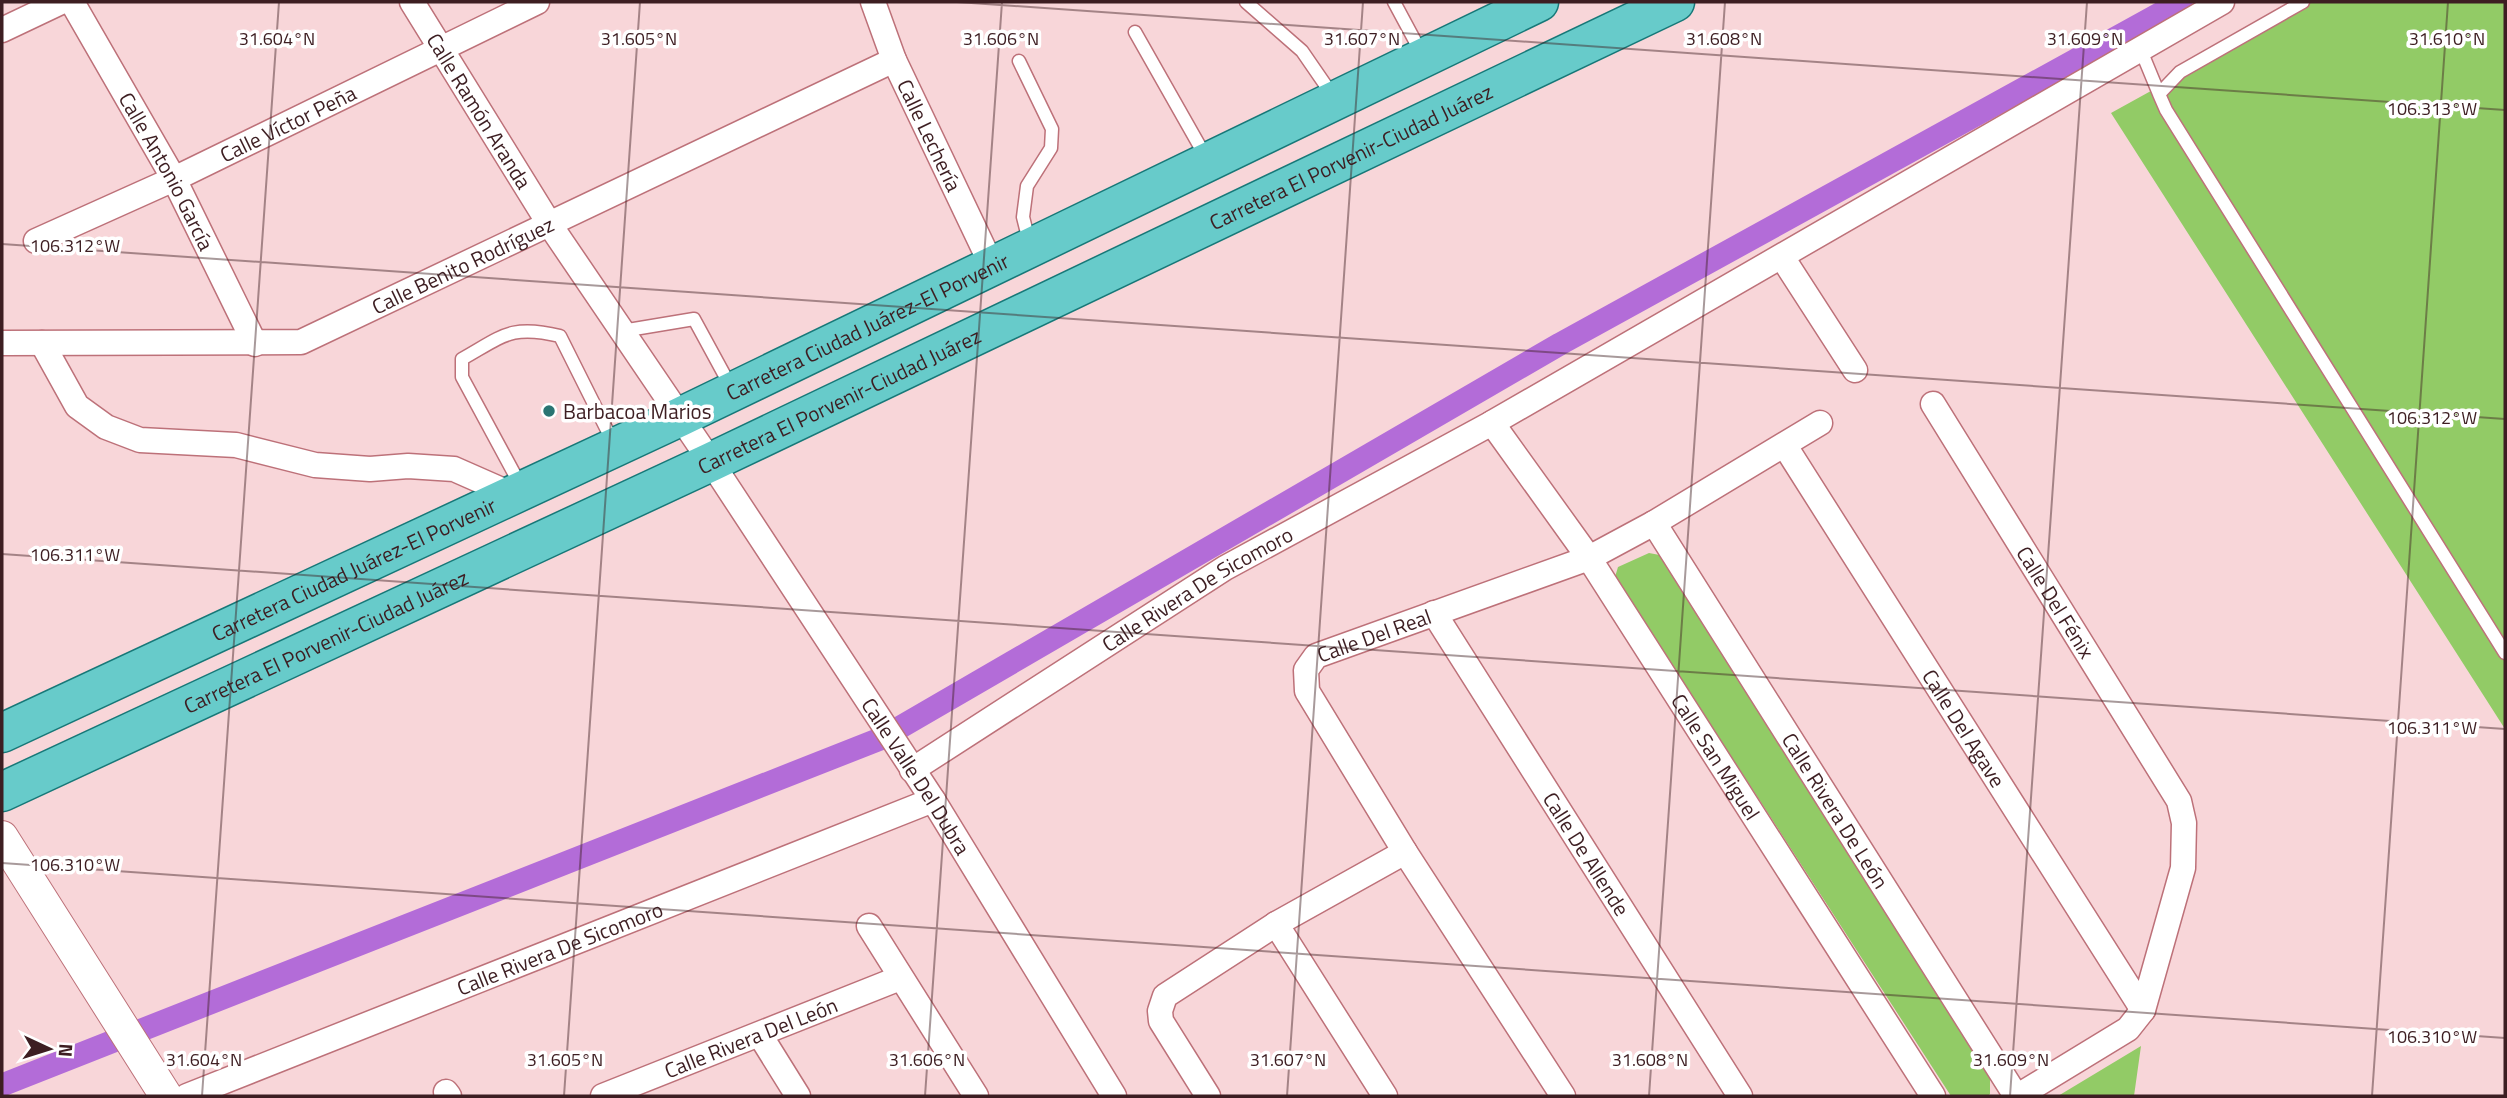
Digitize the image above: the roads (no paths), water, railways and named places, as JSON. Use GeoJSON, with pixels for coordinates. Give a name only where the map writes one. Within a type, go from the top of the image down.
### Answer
{"type":"FeatureCollection","features":[{"type":"Feature","properties":{"kind":"main road","name":"Carretera Ciudad Juárez-El Porvenir"},"geometry":{"type":"LineString","coordinates":[[2,733],[734,392],[993,268],[1208,160],[1539,2]]}},
{"type":"Feature","properties":{"kind":"main road","name":"Carretera El Porvenir-Ciudad Juárez"},"geometry":{"type":"LineString","coordinates":[[2,792],[711,462],[1675,2]]}},
{"type":"Feature","properties":{"kind":"street"},"geometry":{"type":"LineString","coordinates":[[2,30],[61,2]]}},
{"type":"Feature","properties":{"kind":"street","name":"Calle Antonio García"},"geometry":{"type":"LineString","coordinates":[[72,2],[174,179],[255,344]]}},
{"type":"Feature","properties":{"kind":"street","name":"Calle Ramón Aranda"},"geometry":{"type":"LineString","coordinates":[[412,2],[550,225],[711,462]]}},
{"type":"Feature","properties":{"kind":"street","name":"Calle Víctor Peña"},"geometry":{"type":"LineString","coordinates":[[36,241],[174,179],[537,2]]}},
{"type":"Feature","properties":{"kind":"street","name":"Calle Rivera De Sicomoro"},"geometry":{"type":"LineString","coordinates":[[907,762],[1225,568],[1492,424],[2222,2]]}},
{"type":"Feature","properties":{"kind":"street","name":"Calle Lechería"},"geometry":{"type":"LineString","coordinates":[[876,4],[894,60],[993,268]]}},
{"type":"Feature","properties":{"kind":"street","name":"Calle Benito Rodríguez"},"geometry":{"type":"LineString","coordinates":[[2,343],[301,342],[894,60]]}},
{"type":"Feature","properties":{"kind":"street"},"geometry":{"type":"LineString","coordinates":[[1782,257],[1856,370]]}},
{"type":"Feature","properties":{"kind":"street"},"geometry":{"type":"LineString","coordinates":[[42,343],[77,406],[106,427],[140,440],[236,444],[315,465],[370,469],[408,466],[454,469],[519,492]]}},
{"type":"Feature","properties":{"kind":"street","name":"Calle Del Fénix"},"geometry":{"type":"LineString","coordinates":[[1933,404],[2179,801],[2184,823],[2183,867],[2143,1010]]}},
{"type":"Feature","properties":{"kind":"street","name":"Calle Del Real"},"geometry":{"type":"LineString","coordinates":[[1563,1096],[1405,852],[1307,691],[1306,670],[1316,656],[1589,558],[1654,523],[1820,423]]}},
{"type":"Feature","properties":{"kind":"street","name":"Calle San Miguel"},"geometry":{"type":"LineString","coordinates":[[1492,424],[1589,558],[1933,1096]]}},
{"type":"Feature","properties":{"kind":"street","name":"Calle Del Agave"},"geometry":{"type":"LineString","coordinates":[[1785,446],[2143,1010]]}},
{"type":"Feature","properties":{"kind":"street","name":"Calle Valle Del Dubra"},"geometry":{"type":"LineString","coordinates":[[711,462],[933,800],[1114,1096]]}},
{"type":"Feature","properties":{"kind":"street","name":"Calle Rivera De León"},"geometry":{"type":"LineString","coordinates":[[1654,523],[2017,1096]]}},
{"type":"Feature","properties":{"kind":"street","name":"Calle De Allende"},"geometry":{"type":"LineString","coordinates":[[1434,613],[1740,1096]]}},
{"type":"Feature","properties":{"kind":"street","name":"Calle Rivera De Sicomoro"},"geometry":{"type":"LineString","coordinates":[[187,1096],[933,800]]}},
{"type":"Feature","properties":{"kind":"street"},"geometry":{"type":"LineString","coordinates":[[2,837],[166,1096]]}},
{"type":"Feature","properties":{"kind":"street"},"geometry":{"type":"LineString","coordinates":[[1208,1096],[1161,1021],[1161,1002],[1165,996],[1276,924],[1405,852]]}},
{"type":"Feature","properties":{"kind":"street"},"geometry":{"type":"LineString","coordinates":[[1276,924],[1385,1096]]}},
{"type":"Feature","properties":{"kind":"street"},"geometry":{"type":"LineString","coordinates":[[869,926],[976,1096]]}},
{"type":"Feature","properties":{"kind":"street","name":"Calle Rivera Del León"},"geometry":{"type":"LineString","coordinates":[[613,1095],[900,978]]}},
{"type":"Feature","properties":{"kind":"street"},"geometry":{"type":"LineString","coordinates":[[2017,1096],[2127,1029],[2143,1010]]}},
{"type":"Feature","properties":{"kind":"street"},"geometry":{"type":"LineString","coordinates":[[760,1035],[798,1096]]}},
{"type":"Feature","properties":{"kind":"lane"},"geometry":{"type":"LineString","coordinates":[[1246,2],[1302,51],[1335,100]]}},
{"type":"Feature","properties":{"kind":"lane"},"geometry":{"type":"LineString","coordinates":[[1394,2],[1424,57]]}},
{"type":"Feature","properties":{"kind":"lane"},"geometry":{"type":"LineString","coordinates":[[2159,94],[2180,72],[2303,2]]}},
{"type":"Feature","properties":{"kind":"lane"},"geometry":{"type":"LineString","coordinates":[[1135,32],[1208,160]]}},
{"type":"Feature","properties":{"kind":"lane"},"geometry":{"type":"LineString","coordinates":[[2140,48],[2173,122],[2505,653]]}},
{"type":"Feature","properties":{"kind":"lane"},"geometry":{"type":"LineString","coordinates":[[1019,61],[1052,129],[1051,148],[1027,186],[1023,217],[1031,248]]}},
{"type":"Feature","properties":{"kind":"lane"},"geometry":{"type":"LineString","coordinates":[[622,331],[694,319],[734,392]]}},
{"type":"Feature","properties":{"kind":"lane"},"geometry":{"type":"LineString","coordinates":[[519,492],[462,377],[463,359],[512,331],[530,328],[559,336],[616,447]]}},
{"type":"Feature","properties":{"kind":"waterway"},"geometry":{"type":"LineString","coordinates":[[2,1085],[880,739],[1560,344],[2181,2]]}},
{"type":"Feature","properties":{"kind":"place","name":"Barbacoa Marios"},"geometry":{"type":"Point","coordinates":[549,411]}}]}
